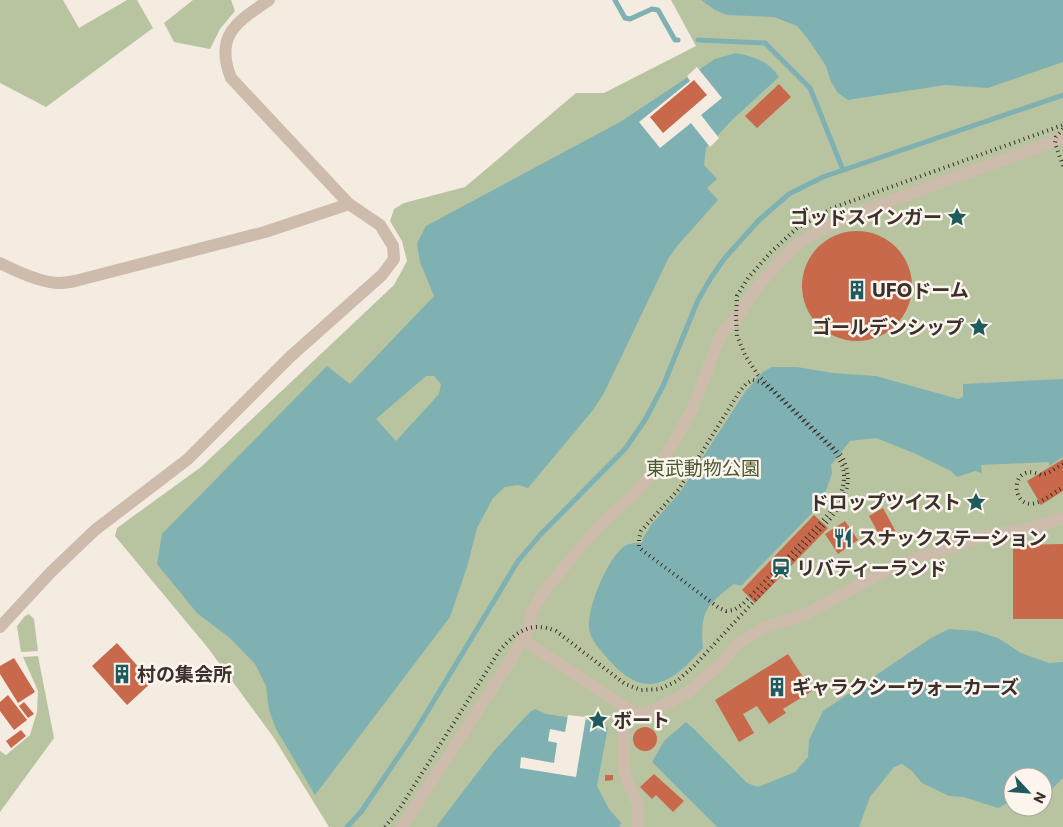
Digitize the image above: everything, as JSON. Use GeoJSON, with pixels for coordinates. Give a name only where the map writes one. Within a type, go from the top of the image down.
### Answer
{"type":"FeatureCollection","features":[{"type":"Feature","properties":{"kind":"street"},"geometry":{"type":"LineString","coordinates":[[0,627],[51,572],[95,530],[188,459],[291,356],[382,275],[394,259],[393,246],[380,225],[349,204],[231,78],[225,63],[224,50],[230,33],[241,19],[268,0]]}},
{"type":"Feature","properties":{"kind":"street"},"geometry":{"type":"LineString","coordinates":[[402,827],[523,640],[531,614],[542,594],[596,529],[633,495],[655,470],[674,442],[693,408],[717,344],[724,332],[758,286],[797,244],[839,220],[1063,138]]}},
{"type":"Feature","properties":{"kind":"street"},"geometry":{"type":"LineString","coordinates":[[0,263],[49,282],[75,281],[266,232],[349,204]]}},
{"type":"Feature","properties":{"kind":"street"},"geometry":{"type":"LineString","coordinates":[[523,640],[628,709],[647,714],[687,693],[723,662],[737,644],[763,628],[806,614],[893,567],[980,537],[1027,529],[1063,518]]}},
{"type":"Feature","properties":{"kind":"street"},"geometry":{"type":"LineString","coordinates":[[628,709],[624,720],[624,768],[627,781],[638,804],[638,827]]}},
{"type":"Feature","properties":{"kind":"green space"},"geometry":{"type":"Polygon","coordinates":[[[0,0],[63,0],[79,28],[127,0],[137,0],[153,28],[46,107],[0,83],[0,0]]]}},
{"type":"Feature","properties":{"kind":"green space"},"geometry":{"type":"Polygon","coordinates":[[[193,0],[231,0],[235,11],[220,29],[210,49],[174,42],[164,23],[193,0]]]}},
{"type":"Feature","properties":{"kind":"green space","name":"東武動物公園"},"geometry":{"type":"Polygon","coordinates":[[[671,0],[1063,0],[1063,827],[329,827],[274,738],[208,648],[115,536],[117,528],[201,467],[394,285],[407,261],[402,241],[390,221],[394,209],[404,203],[465,187],[576,93],[604,93],[696,46],[671,0]]]}},
{"type":"Feature","properties":{"kind":"green space"},"geometry":{"type":"Polygon","coordinates":[[[29,614],[34,619],[38,651],[21,652],[17,626],[29,614]]]}},
{"type":"Feature","properties":{"kind":"green space"},"geometry":{"type":"Polygon","coordinates":[[[38,656],[54,738],[0,812],[0,751],[6,755],[30,735],[37,712],[38,691],[23,657],[38,656]]]}},
{"type":"Feature","properties":{"kind":"water"},"geometry":{"type":"Polygon","coordinates":[[[701,0],[1063,0],[1063,62],[988,88],[945,85],[848,100],[838,93],[831,82],[826,66],[797,26],[774,17],[727,15],[715,10],[701,0]]]}},
{"type":"Feature","properties":{"kind":"water"},"geometry":{"type":"Polygon","coordinates":[[[736,53],[749,56],[766,63],[779,77],[732,120],[706,148],[704,165],[717,179],[707,188],[718,200],[668,259],[604,393],[593,410],[528,488],[518,485],[505,487],[493,498],[477,528],[467,567],[450,617],[315,795],[276,729],[269,710],[266,686],[255,664],[230,638],[197,613],[157,564],[162,534],[327,366],[350,384],[434,296],[420,262],[417,243],[426,226],[620,122],[715,59],[736,53]],[[426,376],[376,419],[396,441],[439,394],[441,384],[434,376],[426,376]]]}},
{"type":"Feature","properties":{"kind":"water"},"geometry":{"type":"Polygon","coordinates":[[[772,367],[797,367],[833,373],[876,376],[958,399],[963,397],[963,384],[1063,379],[1063,457],[1049,466],[1049,462],[981,465],[982,473],[975,471],[957,477],[951,471],[914,453],[876,438],[850,441],[831,465],[832,473],[825,494],[813,512],[741,586],[734,584],[716,598],[706,611],[702,626],[703,648],[670,678],[659,683],[647,684],[636,681],[623,674],[598,648],[591,637],[590,613],[603,576],[621,549],[633,543],[642,543],[651,525],[681,491],[745,392],[763,372],[772,367]]]}},
{"type":"Feature","properties":{"kind":"water"},"geometry":{"type":"Polygon","coordinates":[[[949,629],[976,631],[998,638],[1021,653],[1049,663],[1063,662],[1063,778],[1053,788],[1053,767],[1003,767],[1003,805],[998,808],[964,797],[949,796],[922,783],[912,771],[902,764],[894,767],[870,797],[859,827],[717,827],[652,762],[664,741],[686,722],[747,783],[758,787],[795,772],[808,757],[809,740],[823,711],[931,638],[949,629]]]}},
{"type":"Feature","properties":{"kind":"water"},"geometry":{"type":"Polygon","coordinates":[[[535,709],[546,714],[592,721],[598,731],[608,727],[597,786],[609,809],[621,823],[619,827],[436,827],[494,751],[535,709]]]}},
{"type":"Feature","properties":{"kind":"pier"},"geometry":{"type":"Polygon","coordinates":[[[697,67],[722,98],[701,115],[719,138],[710,147],[691,123],[660,148],[639,122],[690,81],[687,76],[697,67]]]}},
{"type":"Feature","properties":{"kind":"pier"},"geometry":{"type":"Polygon","coordinates":[[[568,715],[586,717],[576,777],[520,768],[521,757],[554,763],[557,743],[548,741],[550,729],[565,732],[568,715]]]}},
{"type":"Feature","properties":{"kind":"building"},"geometry":{"type":"Polygon","coordinates":[[[694,80],[707,95],[663,133],[650,117],[694,80]]]}},
{"type":"Feature","properties":{"kind":"building"},"geometry":{"type":"Polygon","coordinates":[[[779,84],[791,97],[757,128],[745,116],[779,84]]]}},
{"type":"Feature","properties":{"kind":"building","name":"UFOドーム"},"geometry":{"type":"Polygon","coordinates":[[[857,231],[878,235],[896,247],[908,265],[912,286],[908,307],[896,325],[878,337],[857,341],[836,337],[818,325],[806,307],[802,286],[806,265],[818,247],[836,235],[857,231]]]}},
{"type":"Feature","properties":{"kind":"building"},"geometry":{"type":"Polygon","coordinates":[[[1063,459],[1063,491],[1041,505],[1027,481],[1063,459]]]}},
{"type":"Feature","properties":{"kind":"building"},"geometry":{"type":"Polygon","coordinates":[[[883,508],[897,534],[883,542],[869,516],[883,508]]]}},
{"type":"Feature","properties":{"kind":"building"},"geometry":{"type":"Polygon","coordinates":[[[814,515],[828,528],[755,603],[742,590],[814,515]]]}},
{"type":"Feature","properties":{"kind":"building"},"geometry":{"type":"Polygon","coordinates":[[[845,521],[858,540],[838,554],[825,534],[845,521]]]}},
{"type":"Feature","properties":{"kind":"building"},"geometry":{"type":"Polygon","coordinates":[[[1063,544],[1063,619],[1013,619],[1013,545],[1063,544]]]}},
{"type":"Feature","properties":{"kind":"building","name":"村の集会所"},"geometry":{"type":"Polygon","coordinates":[[[117,643],[152,682],[127,705],[92,666],[117,643]]]}},
{"type":"Feature","properties":{"kind":"building","name":"ギャラクシーウォーカーズ"},"geometry":{"type":"Polygon","coordinates":[[[788,654],[812,691],[783,709],[786,713],[769,724],[757,706],[743,714],[754,733],[739,742],[715,700],[788,654]]]}},
{"type":"Feature","properties":{"kind":"building"},"geometry":{"type":"Polygon","coordinates":[[[14,658],[35,692],[18,703],[0,674],[0,666],[14,658]]]}},
{"type":"Feature","properties":{"kind":"building"},"geometry":{"type":"Polygon","coordinates":[[[8,695],[27,720],[14,730],[0,711],[0,702],[8,695]]]}},
{"type":"Feature","properties":{"kind":"building"},"geometry":{"type":"Polygon","coordinates":[[[24,702],[34,714],[28,718],[19,706],[24,702]]]}},
{"type":"Feature","properties":{"kind":"building"},"geometry":{"type":"Polygon","coordinates":[[[645,727],[654,730],[657,739],[654,748],[645,751],[636,748],[633,739],[636,730],[645,727]]]}},
{"type":"Feature","properties":{"kind":"building"},"geometry":{"type":"Polygon","coordinates":[[[21,730],[26,736],[11,748],[6,741],[21,730]]]}},
{"type":"Feature","properties":{"kind":"building"},"geometry":{"type":"Polygon","coordinates":[[[654,774],[684,801],[673,812],[656,795],[652,799],[640,787],[654,774]]]}},
{"type":"Feature","properties":{"kind":"building"},"geometry":{"type":"Polygon","coordinates":[[[605,775],[613,775],[613,780],[605,781],[605,775]]]}},
{"type":"Feature","properties":{"kind":"waterway"},"geometry":{"type":"LineString","coordinates":[[615,0],[625,18],[630,19],[652,9],[658,10],[675,40],[678,40]]}},
{"type":"Feature","properties":{"kind":"waterway"},"geometry":{"type":"LineString","coordinates":[[698,40],[765,43],[810,88],[843,170]]}},
{"type":"Feature","properties":{"kind":"waterway"},"geometry":{"type":"LineString","coordinates":[[347,827],[361,812],[415,732],[518,561],[540,535],[625,449],[645,420],[663,386],[698,300],[724,259],[759,220],[789,194],[823,177],[1063,95]]}},
{"type":"Feature","properties":{"kind":"railway"},"geometry":{"type":"LineString","coordinates":[[385,827],[400,808],[500,650],[519,633],[539,627],[556,631],[625,684],[641,690],[660,689],[677,681],[694,666],[836,511],[844,497],[848,482],[846,466],[842,456],[758,375],[746,357],[737,336],[737,296],[748,278],[770,253],[797,228],[835,207],[1063,125]]}},
{"type":"Feature","properties":{"kind":"railway"},"geometry":{"type":"LineString","coordinates":[[1063,129],[1056,137],[1055,143],[1063,166]]}},
{"type":"Feature","properties":{"kind":"railway"},"geometry":{"type":"LineString","coordinates":[[753,380],[761,382],[770,389],[833,450],[843,468],[843,485],[837,501],[825,518],[743,604],[734,610],[726,611],[719,608],[642,550],[639,547],[639,538],[641,531],[679,489],[740,391],[753,380]]}},
{"type":"Feature","properties":{"kind":"railway"},"geometry":{"type":"LineString","coordinates":[[1063,464],[1041,475],[1031,472],[1023,474],[1018,479],[1017,486],[1021,500],[1027,503],[1039,502],[1063,487]]}},
{"type":"Feature","properties":{"kind":"place","name":"ゴッドスインガー"},"geometry":{"type":"Point","coordinates":[957,217]}},
{"type":"Feature","properties":{"kind":"place","name":"UFOドーム"},"geometry":{"type":"Point","coordinates":[857,290]}},
{"type":"Feature","properties":{"kind":"place","name":"ゴールデンシップ"},"geometry":{"type":"Point","coordinates":[979,327]}},
{"type":"Feature","properties":{"kind":"place","name":"ドロップツイスト"},"geometry":{"type":"Point","coordinates":[976,502]}},
{"type":"Feature","properties":{"kind":"place","name":"スナックステーション"},"geometry":{"type":"Point","coordinates":[843,538]}},
{"type":"Feature","properties":{"kind":"place","name":"リバティーランド"},"geometry":{"type":"Point","coordinates":[781,568]}},
{"type":"Feature","properties":{"kind":"place","name":"村の集会所"},"geometry":{"type":"Point","coordinates":[122,674]}},
{"type":"Feature","properties":{"kind":"place","name":"ギャラクシーウォーカーズ"},"geometry":{"type":"Point","coordinates":[777,687]}},
{"type":"Feature","properties":{"kind":"place","name":"ボート"},"geometry":{"type":"Point","coordinates":[598,720]}}]}
